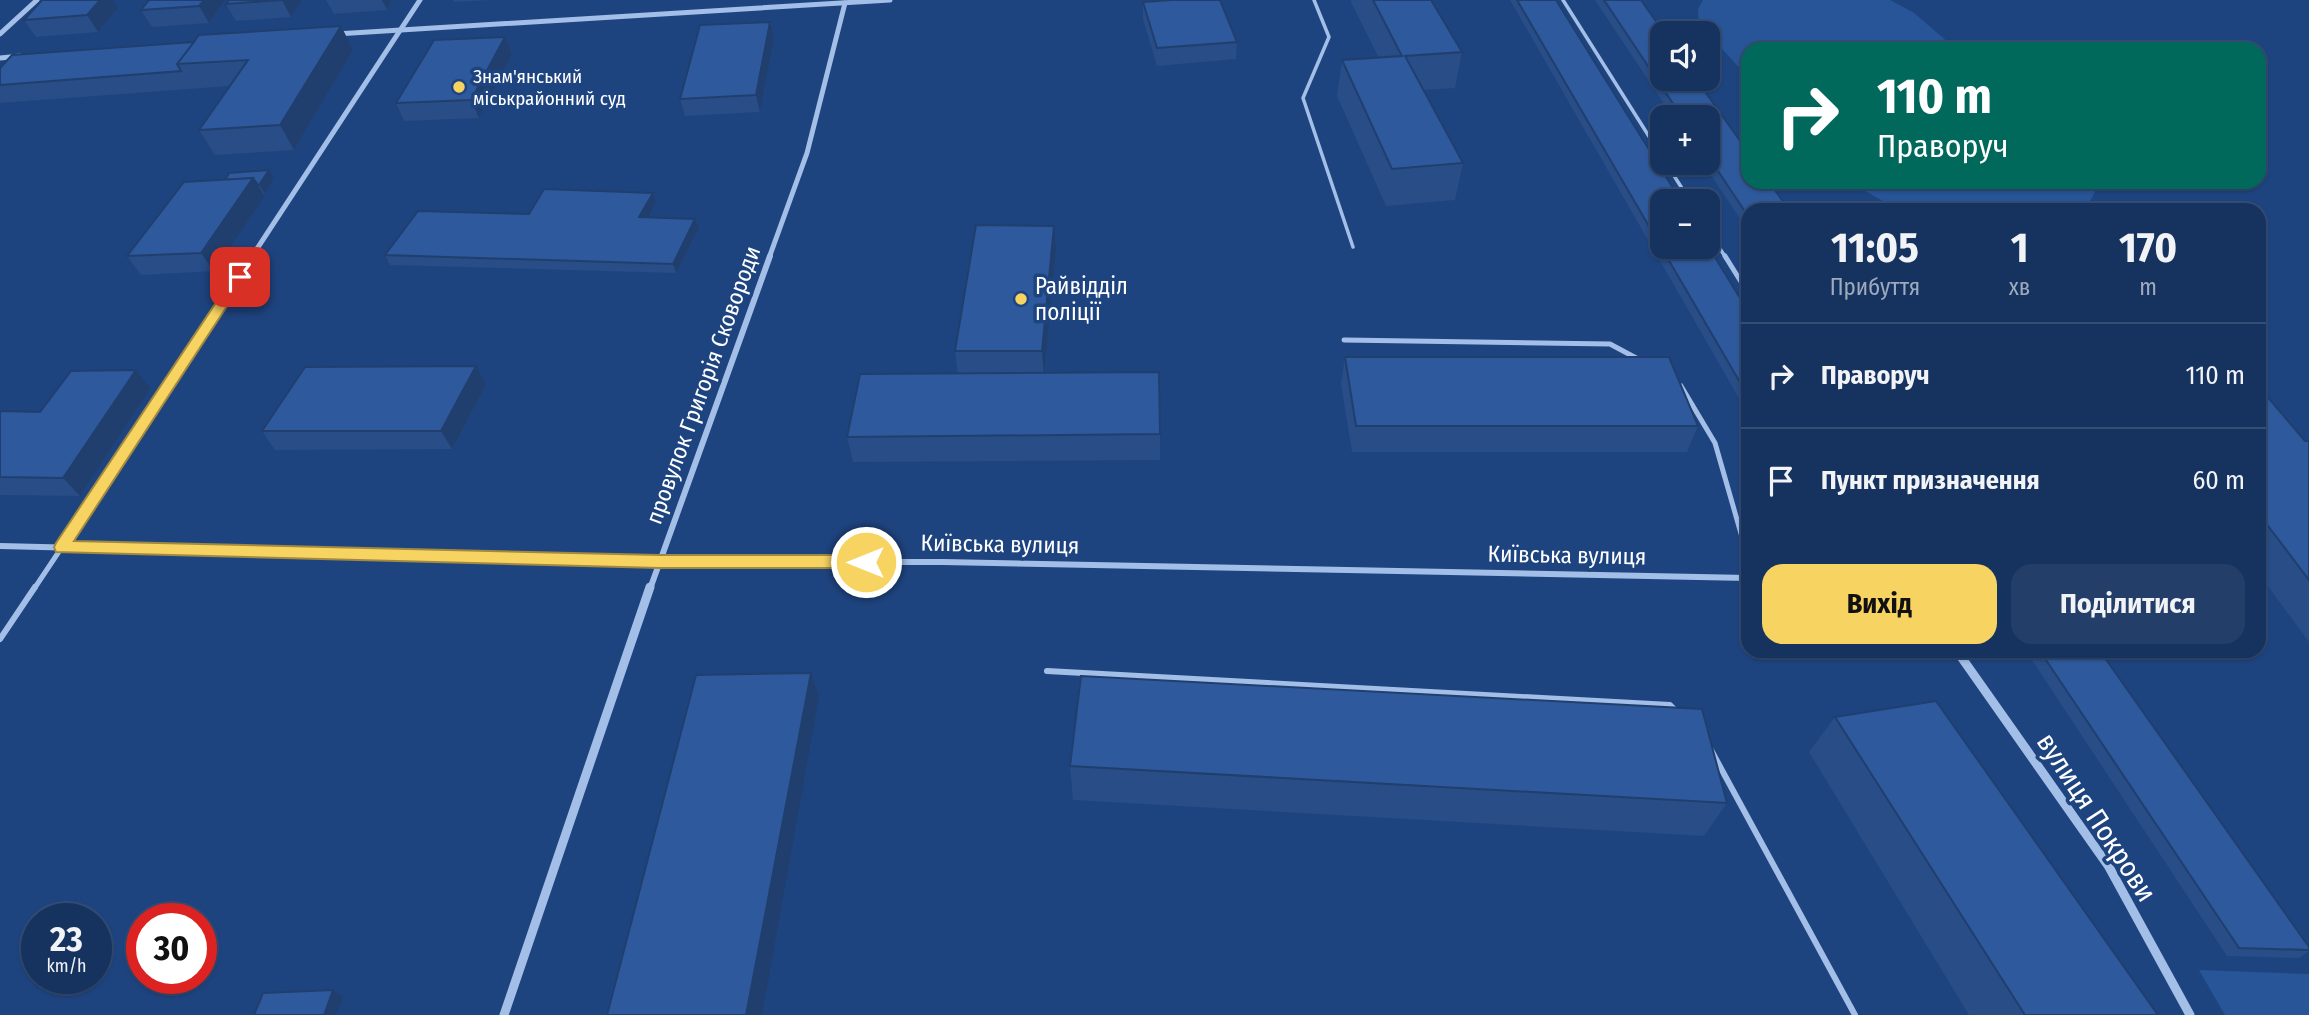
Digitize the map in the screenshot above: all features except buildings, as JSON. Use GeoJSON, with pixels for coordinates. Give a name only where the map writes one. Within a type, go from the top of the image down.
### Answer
{"type":"FeatureCollection","features":[{"type":"Feature","properties":{"kind":"street"},"geometry":{"type":"LineString","coordinates":[[0,34],[37,0]]}},
{"type":"Feature","properties":{"kind":"street"},"geometry":{"type":"LineString","coordinates":[[62,547],[420,0]]}},
{"type":"Feature","properties":{"kind":"street"},"geometry":{"type":"LineString","coordinates":[[331,35],[807,3],[890,0]]}},
{"type":"Feature","properties":{"kind":"street","name":"провулок Григорія Сковороди"},"geometry":{"type":"LineString","coordinates":[[504,1015],[659,562],[807,153],[845,3]]}},
{"type":"Feature","properties":{"kind":"street"},"geometry":{"type":"LineString","coordinates":[[0,58],[28,56]]}},
{"type":"Feature","properties":{"kind":"street","name":"Київська вулиця"},"geometry":{"type":"LineString","coordinates":[[0,546],[659,562],[957,562],[1741,579]]}},
{"type":"Feature","properties":{"kind":"street","name":"вулиця Покрови"},"geometry":{"type":"LineString","coordinates":[[1962,658],[2109,867],[2190,1015]]}},
{"type":"Feature","properties":{"kind":"lane"},"geometry":{"type":"LineString","coordinates":[[1314,0],[1329,37],[1303,98],[1353,247]]}},
{"type":"Feature","properties":{"kind":"lane"},"geometry":{"type":"LineString","coordinates":[[1563,0],[1650,139]]}},
{"type":"Feature","properties":{"kind":"lane"},"geometry":{"type":"LineString","coordinates":[[1720,249],[1741,282]]}},
{"type":"Feature","properties":{"kind":"lane"},"geometry":{"type":"LineString","coordinates":[[1344,340],[1610,344],[1642,361]]}},
{"type":"Feature","properties":{"kind":"lane"},"geometry":{"type":"LineString","coordinates":[[1675,377],[1715,443],[1741,534]]}},
{"type":"Feature","properties":{"kind":"lane"},"geometry":{"type":"LineString","coordinates":[[0,639],[62,547]]}},
{"type":"Feature","properties":{"kind":"lane"},"geometry":{"type":"LineString","coordinates":[[1047,671],[1670,705],[1687,722]]}},
{"type":"Feature","properties":{"kind":"lane"},"geometry":{"type":"LineString","coordinates":[[1705,738],[1855,1015]]}},
{"type":"Feature","properties":{"kind":"shaded area"},"geometry":{"type":"Polygon","coordinates":[[[1703,0],[1890,0],[1914,13],[1948,42],[1741,42],[1741,69],[1720,47],[1720,21],[1699,21],[1698,9],[1703,0]]]}},
{"type":"Feature","properties":{"kind":"shaded area"},"geometry":{"type":"Polygon","coordinates":[[[1862,189],[2094,189],[2095,192],[2089,203],[1886,203],[1862,189]]]}},
{"type":"Feature","properties":{"kind":"shaded area"},"geometry":{"type":"Polygon","coordinates":[[[2199,970],[2309,974],[2309,1015],[2225,1015],[2199,970]]]}},
{"type":"Feature","properties":{"kind":"place","name":"Знам'янський міськрайонний суд"},"geometry":{"type":"Point","coordinates":[459,87]}},
{"type":"Feature","properties":{"kind":"place","name":"Райвідділ поліції"},"geometry":{"type":"Point","coordinates":[1021,299]}},
{"type":"Feature","properties":{"kind":"route"},"geometry":{"type":"LineString","coordinates":[[240,277],[62,547],[659,562],[866,562]]}}]}
